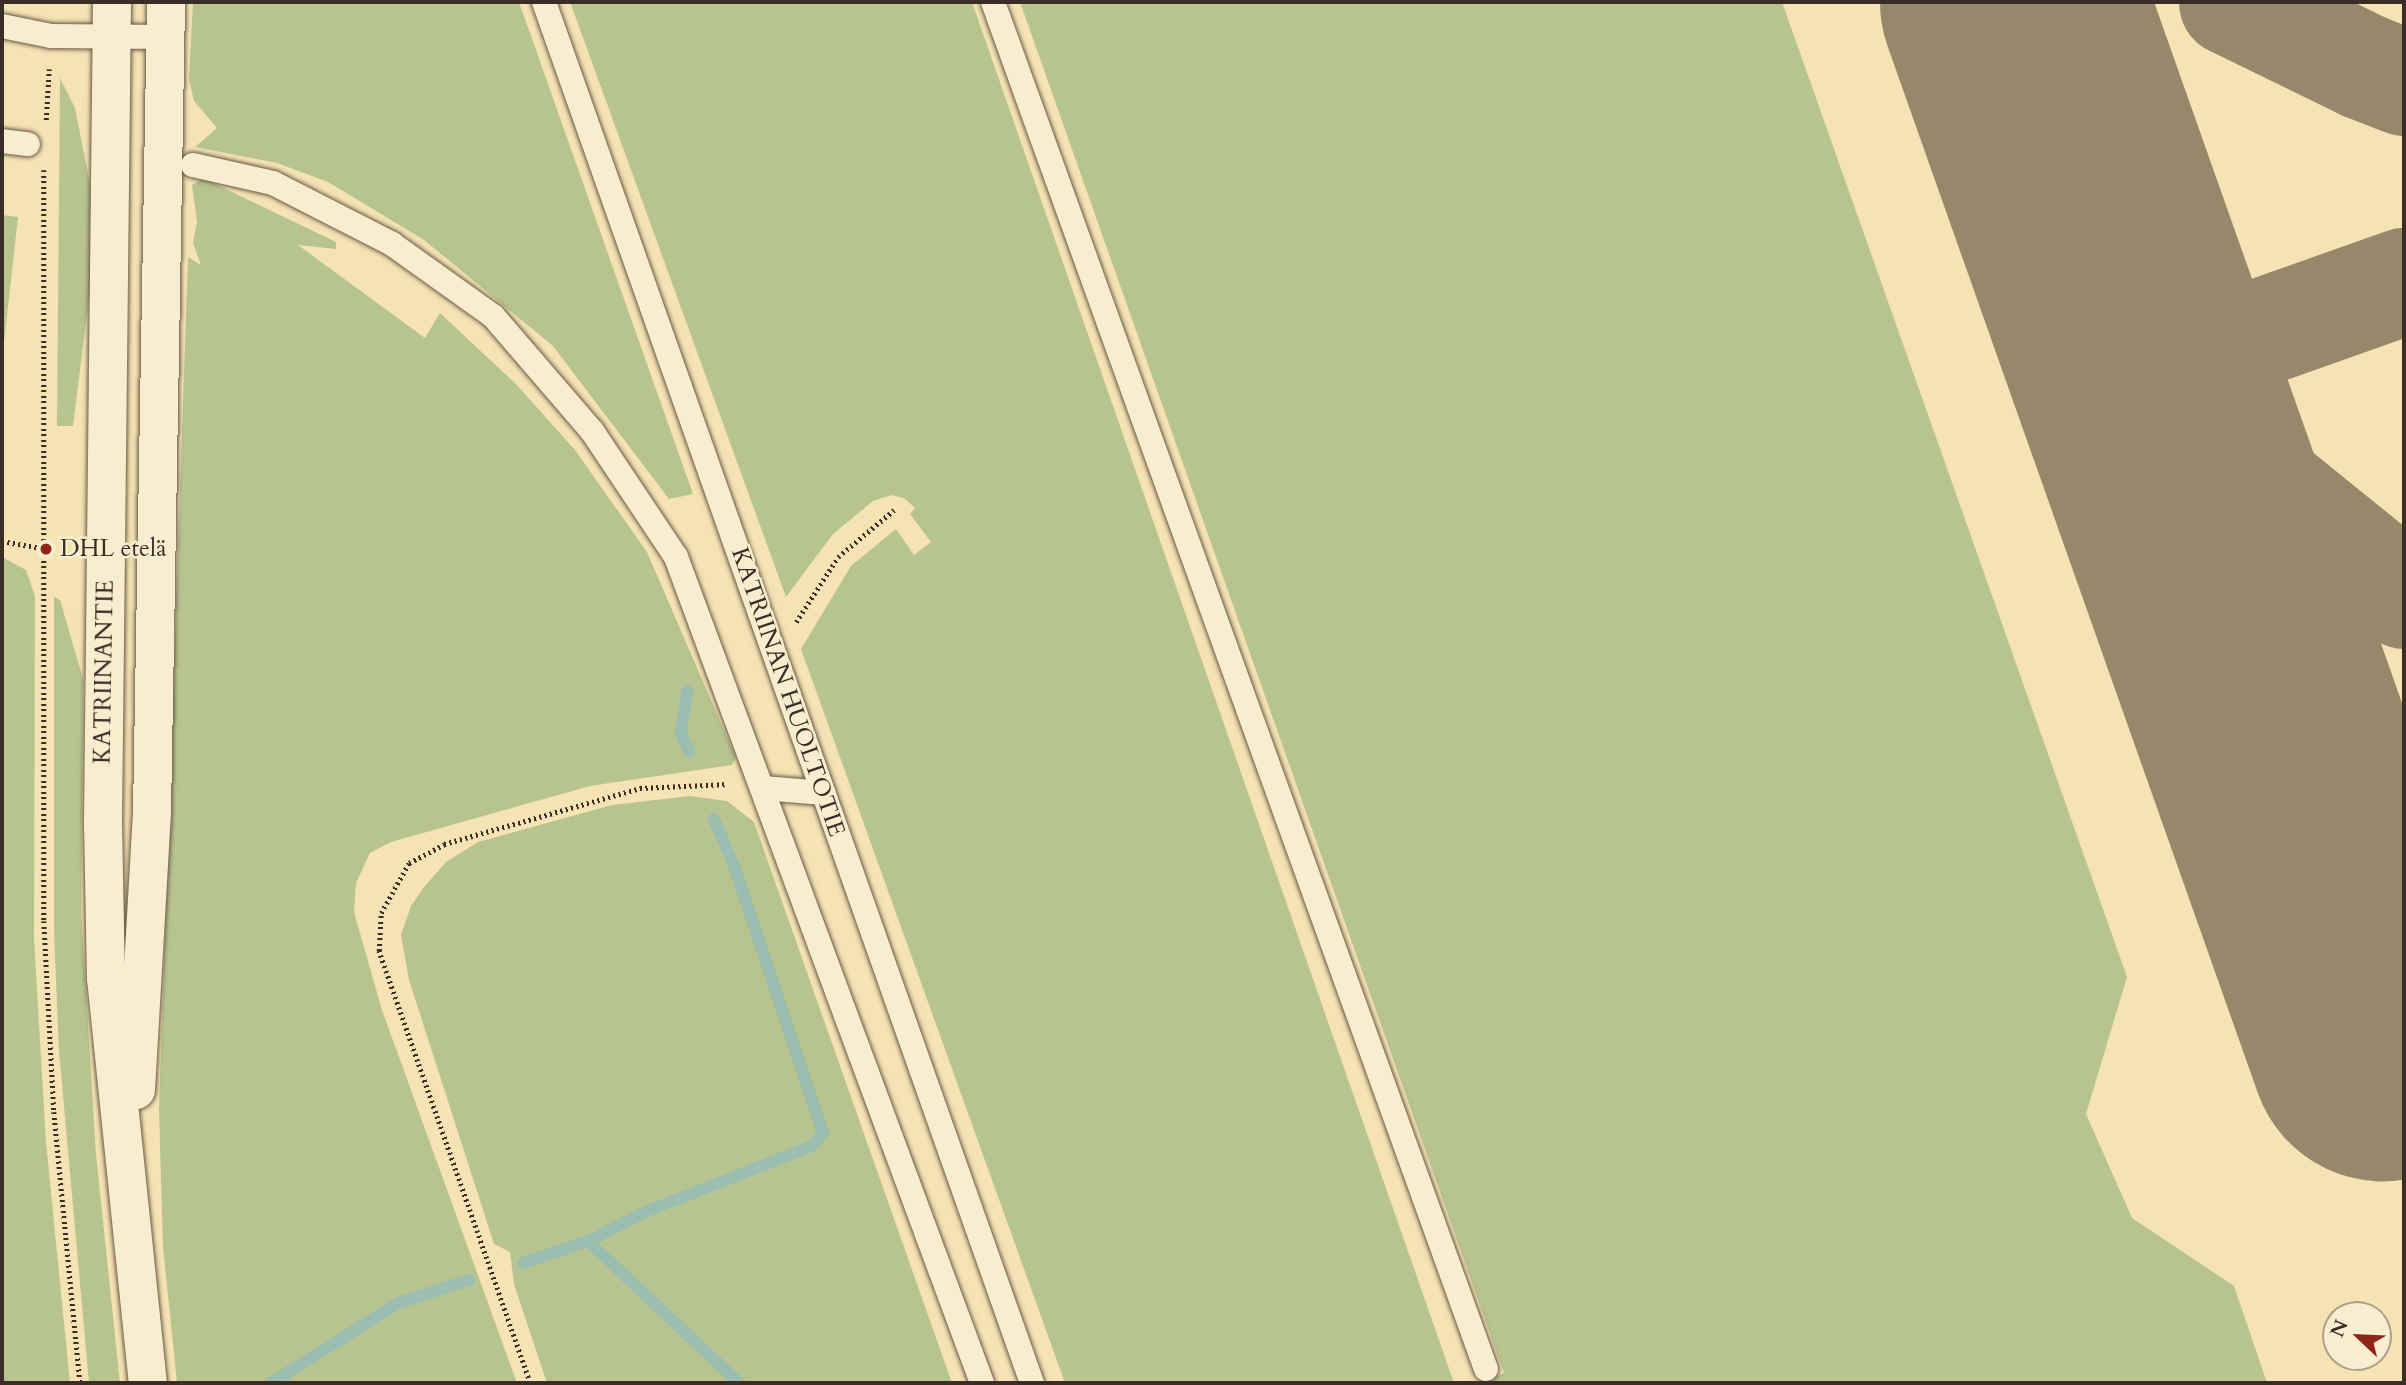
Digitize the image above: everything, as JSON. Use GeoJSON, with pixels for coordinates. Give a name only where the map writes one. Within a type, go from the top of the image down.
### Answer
{"type":"FeatureCollection","features":[{"type":"Feature","properties":{"kind":"main road","name":"KATRIINANTIE"},"geometry":{"type":"LineString","coordinates":[[112,20],[103,824],[106,978],[129,1172],[148,1383]]}},
{"type":"Feature","properties":{"kind":"main road","name":"KATRIINANTIE"},"geometry":{"type":"LineString","coordinates":[[129,1172],[145,981],[152,826],[166,20]]}},
{"type":"Feature","properties":{"kind":"lane","name":"KATRIINAN HUOLTOTIE"},"geometry":{"type":"LineString","coordinates":[[544,2],[1032,1383]]}},
{"type":"Feature","properties":{"kind":"lane"},"geometry":{"type":"LineString","coordinates":[[993,2],[1486,1369]]}},
{"type":"Feature","properties":{"kind":"lane"},"geometry":{"type":"LineString","coordinates":[[2,26],[51,36],[112,20],[166,20]]}},
{"type":"Feature","properties":{"kind":"lane"},"geometry":{"type":"LineString","coordinates":[[2,141],[36,153]]}},
{"type":"Feature","properties":{"kind":"lane"},"geometry":{"type":"LineString","coordinates":[[193,165],[273,183],[392,244],[493,316],[592,431],[676,557],[982,1383]]}},
{"type":"Feature","properties":{"kind":"lane"},"geometry":{"type":"LineString","coordinates":[[763,788],[824,793]]}},
{"type":"Feature","properties":{"kind":"path"},"geometry":{"type":"LineString","coordinates":[[46,124],[51,36]]}},
{"type":"Feature","properties":{"kind":"path"},"geometry":{"type":"LineString","coordinates":[[36,153],[46,549],[44,921],[55,1126],[80,1383]]}},
{"type":"Feature","properties":{"kind":"path"},"geometry":{"type":"LineString","coordinates":[[775,655],[838,557],[894,510]]}},
{"type":"Feature","properties":{"kind":"path"},"geometry":{"type":"LineString","coordinates":[[2,541],[46,549]]}},
{"type":"Feature","properties":{"kind":"path"},"geometry":{"type":"LineString","coordinates":[[530,1383],[379,951],[381,913],[409,863],[444,844],[640,788],[717,783],[763,788]]}},
{"type":"Feature","properties":{"kind":"green space"},"geometry":{"type":"Polygon","coordinates":[[[193,2],[519,2],[693,494],[669,499],[553,346],[424,240],[328,182],[277,163],[195,147],[217,128],[194,101],[189,80],[193,2]]]}},
{"type":"Feature","properties":{"kind":"green space"},"geometry":{"type":"Polygon","coordinates":[[[570,2],[972,2],[1454,1383],[1065,1383],[801,649],[851,566],[896,529],[914,555],[931,542],[910,514],[915,508],[904,498],[891,495],[873,501],[833,534],[786,597],[570,2]]]}},
{"type":"Feature","properties":{"kind":"green space"},"geometry":{"type":"Polygon","coordinates":[[[1020,2],[1782,2],[2127,977],[2086,1114],[2132,1218],[2234,1286],[2267,1383],[1481,1383],[1504,1373],[1020,2]]]}},
{"type":"Feature","properties":{"kind":"green space"},"geometry":{"type":"Polygon","coordinates":[[[60,78],[75,108],[91,189],[90,290],[73,426],[57,426],[60,78]]]}},
{"type":"Feature","properties":{"kind":"green space"},"geometry":{"type":"Polygon","coordinates":[[[203,178],[336,242],[336,249],[298,245],[425,338],[440,313],[516,384],[575,450],[647,552],[736,758],[732,765],[590,786],[391,842],[370,853],[356,883],[354,912],[382,1010],[517,1383],[177,1383],[163,1247],[159,1110],[188,257],[201,265],[193,243],[197,222],[192,185],[203,178]]]}},
{"type":"Feature","properties":{"kind":"green space"},"geometry":{"type":"Polygon","coordinates":[[[2,215],[18,217],[2,360],[2,215]]]}},
{"type":"Feature","properties":{"kind":"green space"},"geometry":{"type":"Polygon","coordinates":[[[2,557],[26,570],[35,596],[34,939],[46,1142],[70,1383],[2,1383],[2,557]]]}},
{"type":"Feature","properties":{"kind":"green space"},"geometry":{"type":"Polygon","coordinates":[[[54,597],[60,600],[83,679],[81,912],[96,1154],[120,1383],[89,1383],[59,1051],[54,933],[54,597]]]}},
{"type":"Feature","properties":{"kind":"green space"},"geometry":{"type":"Polygon","coordinates":[[[690,796],[727,801],[754,822],[952,1383],[547,1383],[514,1284],[510,1252],[494,1244],[409,980],[401,935],[411,906],[424,887],[446,862],[478,842],[612,805],[690,796]]]}},
{"type":"Feature","properties":{"kind":"waterway"},"geometry":{"type":"LineString","coordinates":[[687,691],[681,734],[689,751]]}},
{"type":"Feature","properties":{"kind":"waterway"},"geometry":{"type":"LineString","coordinates":[[523,1263],[588,1241],[647,1211],[812,1146],[823,1133],[734,866],[714,819]]}},
{"type":"Feature","properties":{"kind":"waterway"},"geometry":{"type":"LineString","coordinates":[[588,1241],[739,1383]]}},
{"type":"Feature","properties":{"kind":"waterway"},"geometry":{"type":"LineString","coordinates":[[271,1383],[398,1303],[469,1280]]}},
{"type":"Feature","properties":{"kind":"taxiway"},"geometry":{"type":"LineString","coordinates":[[2232,2],[2363,66],[2404,82]]}},
{"type":"Feature","properties":{"kind":"taxiway"},"geometry":{"type":"LineString","coordinates":[[2096,236],[2178,362],[2272,488],[2404,595]]}},
{"type":"Feature","properties":{"kind":"taxiway"},"geometry":{"type":"LineString","coordinates":[[2144,373],[2404,281]]}},
{"type":"Feature","properties":{"kind":"taxiway"},"geometry":{"type":"LineString","coordinates":[[2358,976],[2404,960]]}},
{"type":"Feature","properties":{"kind":"runway"},"geometry":{"type":"LineString","coordinates":[[2013,2],[2383,1048]]}},
{"type":"Feature","properties":{"kind":"place","name":"DHL etelä"},"geometry":{"type":"Point","coordinates":[46,549]}}]}
